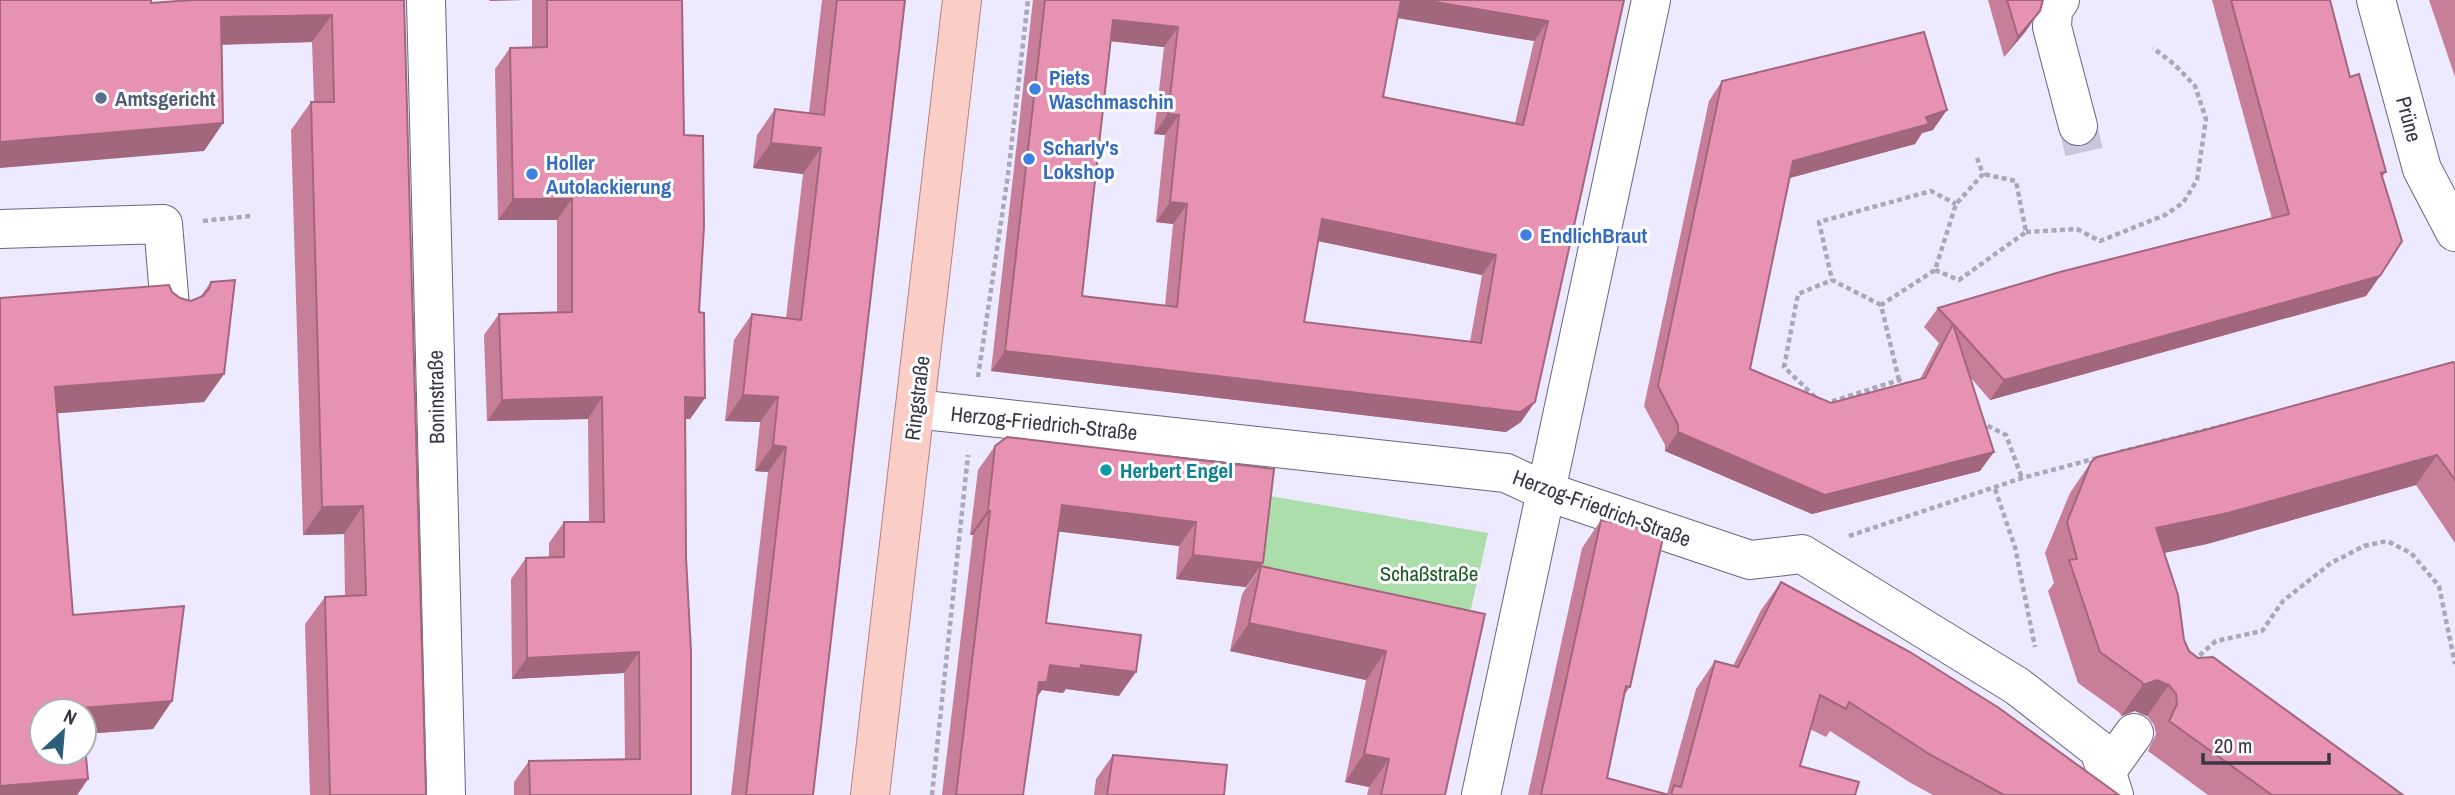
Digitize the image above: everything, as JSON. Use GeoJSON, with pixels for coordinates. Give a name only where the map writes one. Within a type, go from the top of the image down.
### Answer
{"type":"FeatureCollection","features":[{"type":"Feature","properties":{"kind":"main road","name":"Ringstraße"},"geometry":{"type":"LineString","coordinates":[[870,795],[962,0]]}},
{"type":"Feature","properties":{"kind":"street","name":"Boninstraße"},"geometry":{"type":"LineString","coordinates":[[426,0],[446,795]]}},
{"type":"Feature","properties":{"kind":"street"},"geometry":{"type":"LineString","coordinates":[[1481,795],[1651,0]]}},
{"type":"Feature","properties":{"kind":"street"},"geometry":{"type":"LineString","coordinates":[[2060,0],[2053,10],[2052,27],[2078,126]]}},
{"type":"Feature","properties":{"kind":"street","name":"Prüne"},"geometry":{"type":"LineString","coordinates":[[2376,0],[2422,169],[2455,232]]}},
{"type":"Feature","properties":{"kind":"street"},"geometry":{"type":"LineString","coordinates":[[0,229],[163,224],[170,307]]}},
{"type":"Feature","properties":{"kind":"street","name":"Herzog-Friedrich-Straße"},"geometry":{"type":"LineString","coordinates":[[915,409],[1506,473],[1545,491],[1750,560],[1802,554],[2017,686],[2099,750],[2110,783]]}},
{"type":"Feature","properties":{"kind":"street"},"geometry":{"type":"LineString","coordinates":[[2110,783],[2134,733]]}},
{"type":"Feature","properties":{"kind":"path"},"geometry":{"type":"LineString","coordinates":[[1935,270],[1959,280],[2026,232],[2077,229],[2100,241],[2165,215],[2183,203],[2197,180],[2206,119],[2195,86],[2174,64],[2152,48]]}},
{"type":"Feature","properties":{"kind":"path"},"geometry":{"type":"LineString","coordinates":[[1978,158],[1983,174]]}},
{"type":"Feature","properties":{"kind":"path"},"geometry":{"type":"LineString","coordinates":[[1983,174],[2015,181],[2026,232]]}},
{"type":"Feature","properties":{"kind":"path"},"geometry":{"type":"LineString","coordinates":[[1881,305],[1935,270],[1956,204],[1983,174]]}},
{"type":"Feature","properties":{"kind":"path"},"geometry":{"type":"LineString","coordinates":[[1832,280],[1819,222],[1931,191],[1956,204]]}},
{"type":"Feature","properties":{"kind":"path"},"geometry":{"type":"LineString","coordinates":[[1899,380],[1881,305],[1832,280],[1798,294],[1784,367],[1822,404],[1899,380],[1916,389]]}},
{"type":"Feature","properties":{"kind":"path"},"geometry":{"type":"LineString","coordinates":[[1973,418],[2006,435],[2022,478]]}},
{"type":"Feature","properties":{"kind":"path"},"geometry":{"type":"LineString","coordinates":[[1824,568],[1841,538],[2022,478],[2242,421]]}},
{"type":"Feature","properties":{"kind":"path"},"geometry":{"type":"LineString","coordinates":[[1995,489],[2015,547],[2036,654],[2017,686]]}},
{"type":"Feature","properties":{"kind":"path"},"geometry":{"type":"LineString","coordinates":[[2184,668],[2216,641],[2262,631],[2283,601],[2331,563],[2364,546],[2387,541],[2411,553],[2439,586],[2455,664]]}},
{"type":"Feature","properties":{"kind":"green space","name":"Schaßstraße"},"geometry":{"type":"Polygon","coordinates":[[[1270,496],[1488,533],[1466,631],[1260,586],[1270,496]]]}},
{"type":"Feature","properties":{"kind":"building"},"geometry":{"type":"Polygon","coordinates":[[[0,0],[151,0],[151,3],[192,0],[404,0],[426,795],[330,795],[325,597],[366,595],[363,506],[322,507],[311,102],[334,102],[332,15],[221,17],[223,123],[0,142],[0,0]]]}},
{"type":"Feature","properties":{"kind":"building"},"geometry":{"type":"Polygon","coordinates":[[[547,0],[682,0],[684,135],[703,136],[704,226],[699,312],[704,313],[705,398],[685,397],[686,557],[691,651],[691,795],[530,795],[529,761],[640,759],[639,652],[527,658],[526,558],[564,557],[564,522],[604,522],[602,397],[502,400],[499,314],[572,312],[572,199],[513,199],[510,48],[547,47],[547,0]]]}},
{"type":"Feature","properties":{"kind":"building"},"geometry":{"type":"Polygon","coordinates":[[[837,0],[905,0],[813,795],[746,795],[786,447],[773,445],[778,397],[743,395],[752,314],[801,320],[821,148],[771,143],[775,109],[824,115],[837,0]]]}},
{"type":"Feature","properties":{"kind":"building"},"geometry":{"type":"Polygon","coordinates":[[[1045,0],[1401,0],[1383,97],[1523,125],[1548,21],[1423,0],[1624,0],[1535,402],[1520,412],[1005,351],[1045,0]],[[1113,20],[1082,296],[1177,307],[1187,204],[1170,202],[1179,115],[1168,114],[1178,27],[1113,20]],[[1322,219],[1304,322],[1481,343],[1496,255],[1322,219]]]}},
{"type":"Feature","properties":{"kind":"building"},"geometry":{"type":"Polygon","coordinates":[[[2007,0],[2043,0],[2040,11],[2018,37],[2007,0]]]}},
{"type":"Feature","properties":{"kind":"building"},"geometry":{"type":"Polygon","coordinates":[[[2231,0],[2330,0],[2350,77],[2359,74],[2386,172],[2381,173],[2402,241],[2380,276],[2004,380],[1938,308],[2060,272],[2289,214],[2231,0]]]}},
{"type":"Feature","properties":{"kind":"building"},"geometry":{"type":"Polygon","coordinates":[[[1924,32],[1947,110],[1926,117],[1929,124],[1793,161],[1750,369],[1831,403],[1925,378],[1953,324],[1994,452],[1825,495],[1678,432],[1678,425],[1658,386],[1722,81],[1924,32]]]}},
{"type":"Feature","properties":{"kind":"building"},"geometry":{"type":"Polygon","coordinates":[[[235,280],[224,374],[55,387],[73,615],[184,606],[172,701],[98,707],[98,697],[28,697],[28,767],[87,767],[88,779],[0,786],[0,298],[169,285],[172,292],[180,298],[191,301],[203,296],[211,282],[235,280]]]}},
{"type":"Feature","properties":{"kind":"building"},"geometry":{"type":"Polygon","coordinates":[[[2453,362],[2455,480],[2437,455],[2228,513],[2156,528],[2178,595],[2184,640],[2189,651],[2198,658],[2213,657],[2403,795],[2272,795],[2169,721],[2177,704],[2176,694],[2169,685],[2157,680],[2143,685],[2100,652],[2069,560],[2077,559],[2067,522],[2091,462],[2097,457],[2453,362]]]}},
{"type":"Feature","properties":{"kind":"building"},"geometry":{"type":"Polygon","coordinates":[[[1007,437],[1274,469],[1263,563],[1193,555],[1196,522],[1062,505],[1046,623],[1141,635],[1136,672],[1081,665],[1080,669],[1050,665],[1047,682],[1039,682],[1023,795],[956,795],[990,511],[995,446],[1007,437]]]}},
{"type":"Feature","properties":{"kind":"building"},"geometry":{"type":"Polygon","coordinates":[[[1601,520],[1664,533],[1630,687],[1626,686],[1607,778],[1669,795],[1541,795],[1601,520]]]}},
{"type":"Feature","properties":{"kind":"building"},"geometry":{"type":"Polygon","coordinates":[[[1261,566],[1485,614],[1445,795],[1381,795],[1389,759],[1364,754],[1386,651],[1249,623],[1261,566]]]}},
{"type":"Feature","properties":{"kind":"building"},"geometry":{"type":"Polygon","coordinates":[[[1781,582],[1910,652],[1999,708],[2119,795],[2004,795],[1929,754],[1849,702],[1846,709],[1820,695],[1800,766],[1859,782],[1855,795],[1671,795],[1674,785],[1681,787],[1715,661],[1738,667],[1781,582]]]}},
{"type":"Feature","properties":{"kind":"building"},"geometry":{"type":"Polygon","coordinates":[[[1113,755],[1227,765],[1224,795],[1107,795],[1113,755]]]}},
{"type":"Feature","properties":{"kind":"tunnel"},"geometry":{"type":"LineString","coordinates":[[2078,126],[2084,152]]}},
{"type":"Feature","properties":{"kind":"place","name":"Piets Waschmaschin"},"geometry":{"type":"Point","coordinates":[1035,89]}},
{"type":"Feature","properties":{"kind":"place","name":"Amtsgericht"},"geometry":{"type":"Point","coordinates":[101,98]}},
{"type":"Feature","properties":{"kind":"place","name":"Scharly's Lokshop"},"geometry":{"type":"Point","coordinates":[1029,159]}},
{"type":"Feature","properties":{"kind":"place","name":"Holler Autolackierung"},"geometry":{"type":"Point","coordinates":[532,174]}},
{"type":"Feature","properties":{"kind":"place","name":"EndlichBraut"},"geometry":{"type":"Point","coordinates":[1526,235]}},
{"type":"Feature","properties":{"kind":"place","name":"Herbert Engel"},"geometry":{"type":"Point","coordinates":[1106,470]}}]}
